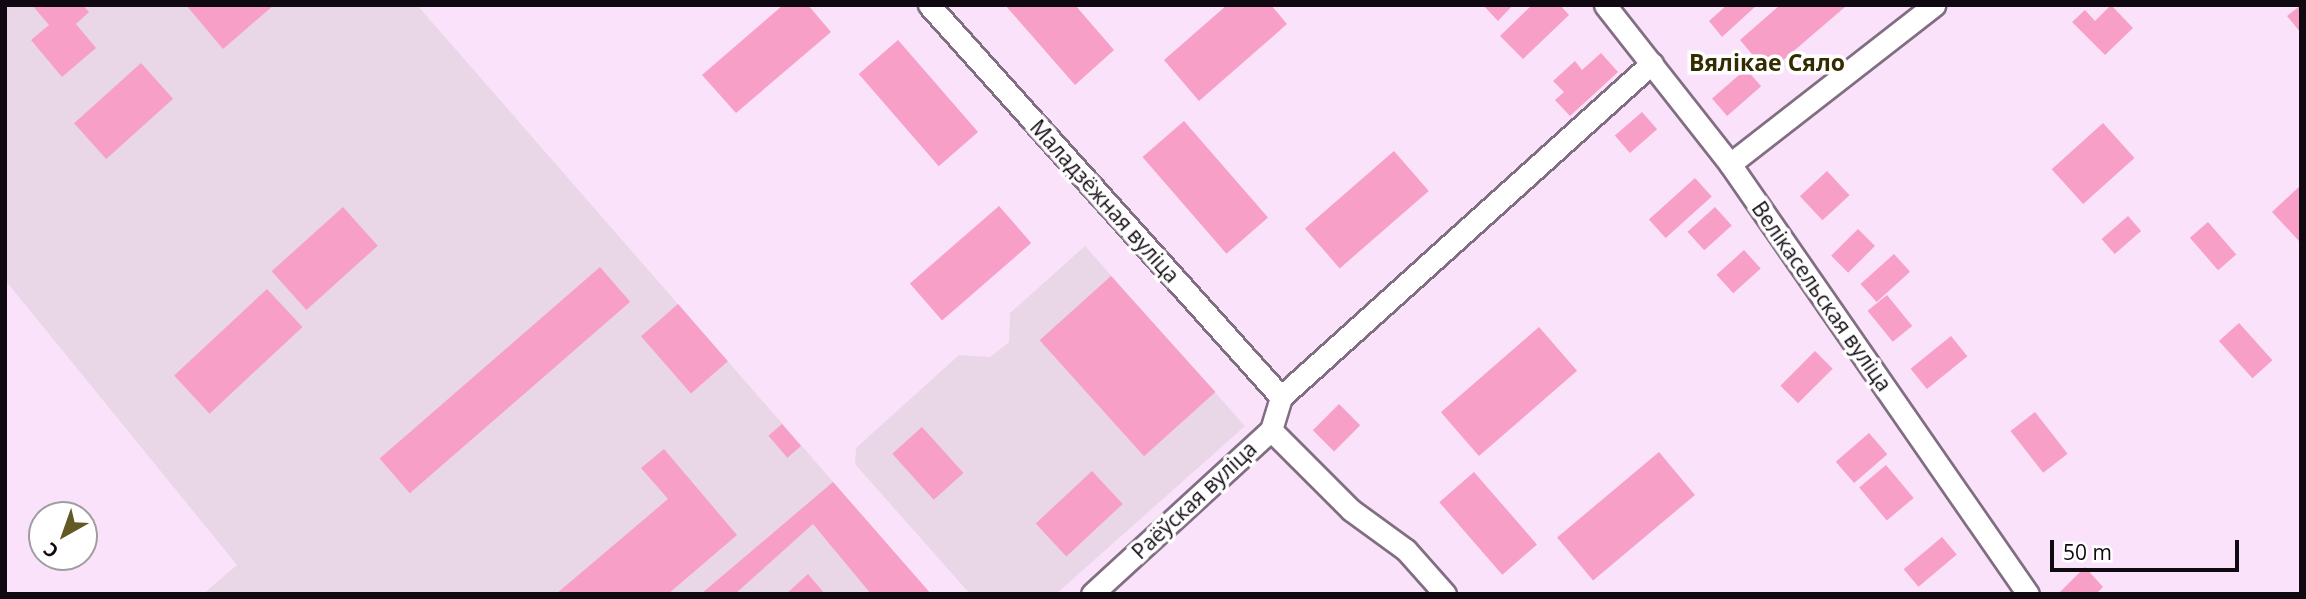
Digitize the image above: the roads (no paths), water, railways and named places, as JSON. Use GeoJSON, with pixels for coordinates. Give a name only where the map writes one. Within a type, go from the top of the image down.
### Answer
{"type":"FeatureCollection","features":[{"type":"Feature","properties":{"kind":"street","name":"Маладзёжная вуліца"},"geometry":{"type":"LineString","coordinates":[[929,5],[1281,397]]}},
{"type":"Feature","properties":{"kind":"street","name":"Велікасельская вуліца"},"geometry":{"type":"LineString","coordinates":[[1605,5],[1730,164],[2028,594]]}},
{"type":"Feature","properties":{"kind":"street"},"geometry":{"type":"LineString","coordinates":[[1730,164],[1934,5]]}},
{"type":"Feature","properties":{"kind":"street"},"geometry":{"type":"LineString","coordinates":[[1281,397],[1652,63]]}},
{"type":"Feature","properties":{"kind":"street","name":"Раёўская вуліца"},"geometry":{"type":"LineString","coordinates":[[1093,594],[1271,430],[1281,397]]}},
{"type":"Feature","properties":{"kind":"street"},"geometry":{"type":"LineString","coordinates":[[1271,430],[1351,510],[1406,550],[1445,594]]}},
{"type":"Feature","properties":{"kind":"district","name":"Вялікае Сяло"},"geometry":{"type":"Point","coordinates":[1767,62]}}]}
